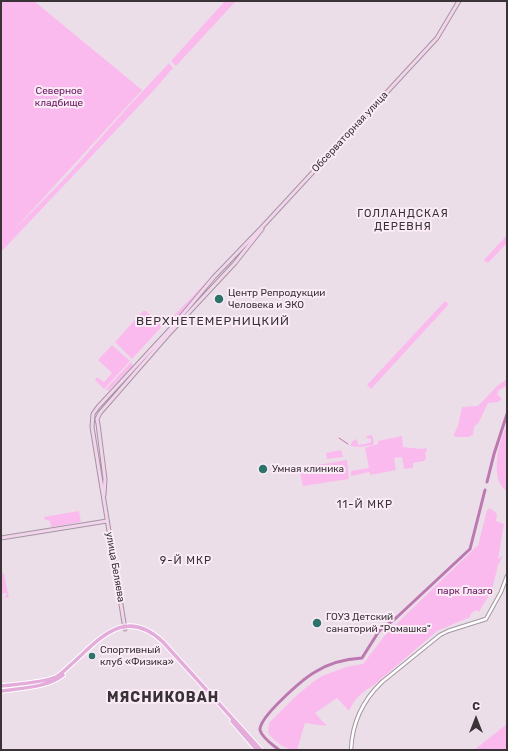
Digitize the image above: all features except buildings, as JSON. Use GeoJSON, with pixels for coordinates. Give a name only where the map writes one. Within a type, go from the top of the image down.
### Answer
{"type":"FeatureCollection","features":[{"type":"Feature","properties":{"kind":"main road","name":"Обсерваторная улица"},"geometry":{"type":"LineString","coordinates":[[107,521],[92,427],[93,414],[102,401],[172,327],[201,292],[264,226],[437,38],[459,1]]}},
{"type":"Feature","properties":{"kind":"main road","name":"Обсерваторная улица"},"geometry":{"type":"LineString","coordinates":[[104,499],[106,487],[98,415],[106,404],[240,258],[264,226]]}},
{"type":"Feature","properties":{"kind":"main road"},"geometry":{"type":"LineString","coordinates":[[236,254],[240,258]]}},
{"type":"Feature","properties":{"kind":"main road"},"geometry":{"type":"LineString","coordinates":[[201,292],[202,295],[206,296]]}},
{"type":"Feature","properties":{"kind":"main road"},"geometry":{"type":"LineString","coordinates":[[125,377],[127,379],[126,383]]}},
{"type":"Feature","properties":{"kind":"main road"},"geometry":{"type":"LineString","coordinates":[[97,459],[103,461]]}},
{"type":"Feature","properties":{"kind":"main road"},"geometry":{"type":"LineString","coordinates":[[1,538],[107,521]]}},
{"type":"Feature","properties":{"kind":"main road","name":"улица Беляева"},"geometry":{"type":"LineString","coordinates":[[107,521],[125,628]]}},
{"type":"Feature","properties":{"kind":"main road"},"geometry":{"type":"LineString","coordinates":[[1,691],[45,682],[59,674],[106,633],[116,629],[125,628],[148,630],[163,642],[261,750]]}},
{"type":"Feature","properties":{"kind":"main road"},"geometry":{"type":"LineString","coordinates":[[138,628],[147,632],[157,640],[257,750]]}},
{"type":"Feature","properties":{"kind":"main road"},"geometry":{"type":"LineString","coordinates":[[1,686],[45,682]]}},
{"type":"Feature","properties":{"kind":"street"},"geometry":{"type":"LineString","coordinates":[[351,750],[356,722],[363,705],[374,690],[440,635],[487,618],[501,592],[507,576]]}},
{"type":"Feature","properties":{"kind":"green space","name":"Северное кладбище"},"geometry":{"type":"Polygon","coordinates":[[[1,1],[34,1],[142,90],[13,231],[68,175],[169,63],[173,68],[1,252],[1,1]]]}},
{"type":"Feature","properties":{"kind":"green space"},"geometry":{"type":"Polygon","coordinates":[[[225,1],[236,1],[176,66],[171,61],[225,1]]]}},
{"type":"Feature","properties":{"kind":"green space"},"geometry":{"type":"Polygon","coordinates":[[[507,235],[507,243],[488,263],[484,260],[507,235]]]}},
{"type":"Feature","properties":{"kind":"green space"},"geometry":{"type":"Polygon","coordinates":[[[212,276],[172,324],[168,322],[212,276]]]}},
{"type":"Feature","properties":{"kind":"green space"},"geometry":{"type":"Polygon","coordinates":[[[445,301],[449,304],[371,389],[367,385],[445,301]]]}},
{"type":"Feature","properties":{"kind":"green space"},"geometry":{"type":"Polygon","coordinates":[[[143,311],[146,311],[151,316],[155,315],[165,323],[132,359],[115,342],[143,311]]]}},
{"type":"Feature","properties":{"kind":"green space"},"geometry":{"type":"Polygon","coordinates":[[[112,345],[130,361],[104,389],[95,380],[97,377],[104,382],[112,373],[98,360],[112,345]]]}},
{"type":"Feature","properties":{"kind":"green space"},"geometry":{"type":"Polygon","coordinates":[[[131,362],[133,366],[109,390],[105,390],[131,362]]]}},
{"type":"Feature","properties":{"kind":"green space"},"geometry":{"type":"Polygon","coordinates":[[[507,379],[507,386],[499,390],[497,394],[502,399],[498,402],[488,403],[479,422],[474,427],[473,435],[468,437],[455,437],[454,434],[458,426],[462,407],[478,406],[497,386],[507,379]]]}},
{"type":"Feature","properties":{"kind":"green space"},"geometry":{"type":"Polygon","coordinates":[[[507,426],[507,492],[501,486],[498,479],[497,464],[501,439],[507,426]]]}},
{"type":"Feature","properties":{"kind":"green space"},"geometry":{"type":"Polygon","coordinates":[[[372,435],[374,442],[373,445],[361,447],[350,446],[353,441],[357,439],[358,445],[371,442],[371,439],[367,438],[366,436],[372,435]]]}},
{"type":"Feature","properties":{"kind":"green space"},"geometry":{"type":"Polygon","coordinates":[[[402,436],[403,447],[427,449],[425,454],[426,458],[424,461],[413,463],[413,468],[404,469],[402,457],[394,458],[396,470],[370,475],[370,472],[351,476],[351,471],[369,468],[365,448],[378,444],[378,441],[402,436]]]}},
{"type":"Feature","properties":{"kind":"green space"},"geometry":{"type":"Polygon","coordinates":[[[341,450],[343,457],[327,459],[326,453],[341,450]]]}},
{"type":"Feature","properties":{"kind":"green space"},"geometry":{"type":"Polygon","coordinates":[[[347,460],[349,479],[303,486],[299,468],[347,460]]]}},
{"type":"Feature","properties":{"kind":"green space","name":"парк Глазго"},"geometry":{"type":"Polygon","coordinates":[[[490,508],[497,514],[496,521],[504,524],[498,559],[503,556],[498,565],[492,590],[479,612],[477,610],[470,615],[470,617],[437,631],[374,685],[362,693],[356,699],[349,711],[337,698],[315,713],[327,726],[305,723],[297,750],[288,749],[274,739],[268,733],[269,723],[296,696],[322,676],[346,667],[363,664],[386,634],[478,546],[487,510],[490,508]]]}},
{"type":"Feature","properties":{"kind":"green space"},"geometry":{"type":"Polygon","coordinates":[[[79,511],[81,522],[51,527],[50,521],[44,519],[44,517],[79,511]]]}},
{"type":"Feature","properties":{"kind":"green space"},"geometry":{"type":"Polygon","coordinates":[[[1,571],[4,574],[9,599],[7,597],[1,599],[7,594],[1,594],[1,575],[3,574],[1,571]]]}},
{"type":"Feature","properties":{"kind":"green space"},"geometry":{"type":"Polygon","coordinates":[[[507,724],[507,750],[474,750],[507,724]]]}},
{"type":"Feature","properties":{"kind":"waterway"},"geometry":{"type":"LineString","coordinates":[[487,482],[507,414]]}},
{"type":"Feature","properties":{"kind":"waterway"},"geometry":{"type":"LineString","coordinates":[[339,438],[348,444]]}},
{"type":"Feature","properties":{"kind":"waterway"},"geometry":{"type":"LineString","coordinates":[[279,750],[265,739],[261,733],[260,730],[266,716],[292,690],[315,672],[338,662],[362,658],[379,631],[396,618],[470,549],[485,490]]}},
{"type":"Feature","properties":{"kind":"place","name":"Центр Репродукции Человека и ЭКО"},"geometry":{"type":"Point","coordinates":[219,299]}},
{"type":"Feature","properties":{"kind":"place","name":"Умная клиника"},"geometry":{"type":"Point","coordinates":[263,469]}},
{"type":"Feature","properties":{"kind":"place","name":"ГОУЗ Детский санаторий \"Ромашка\""},"geometry":{"type":"Point","coordinates":[317,623]}},
{"type":"Feature","properties":{"kind":"place","name":"Спортивный клуб «Физика»"},"geometry":{"type":"Point","coordinates":[92,656]}},
{"type":"Feature","properties":{"kind":"district","name":"ГОЛЛАНДСКАЯ ДЕРЕВНЯ"},"geometry":{"type":"Point","coordinates":[403,220]}},
{"type":"Feature","properties":{"kind":"district","name":"ВЕРХНЕТЕМЕРНИЦКИЙ"},"geometry":{"type":"Point","coordinates":[213,322]}},
{"type":"Feature","properties":{"kind":"district","name":"11-Й МКР"},"geometry":{"type":"Point","coordinates":[365,505]}},
{"type":"Feature","properties":{"kind":"district","name":"9-Й МКР"},"geometry":{"type":"Point","coordinates":[186,561]}},
{"type":"Feature","properties":{"kind":"district","name":"МЯСНИКОВАН"},"geometry":{"type":"Point","coordinates":[163,698]}}]}
